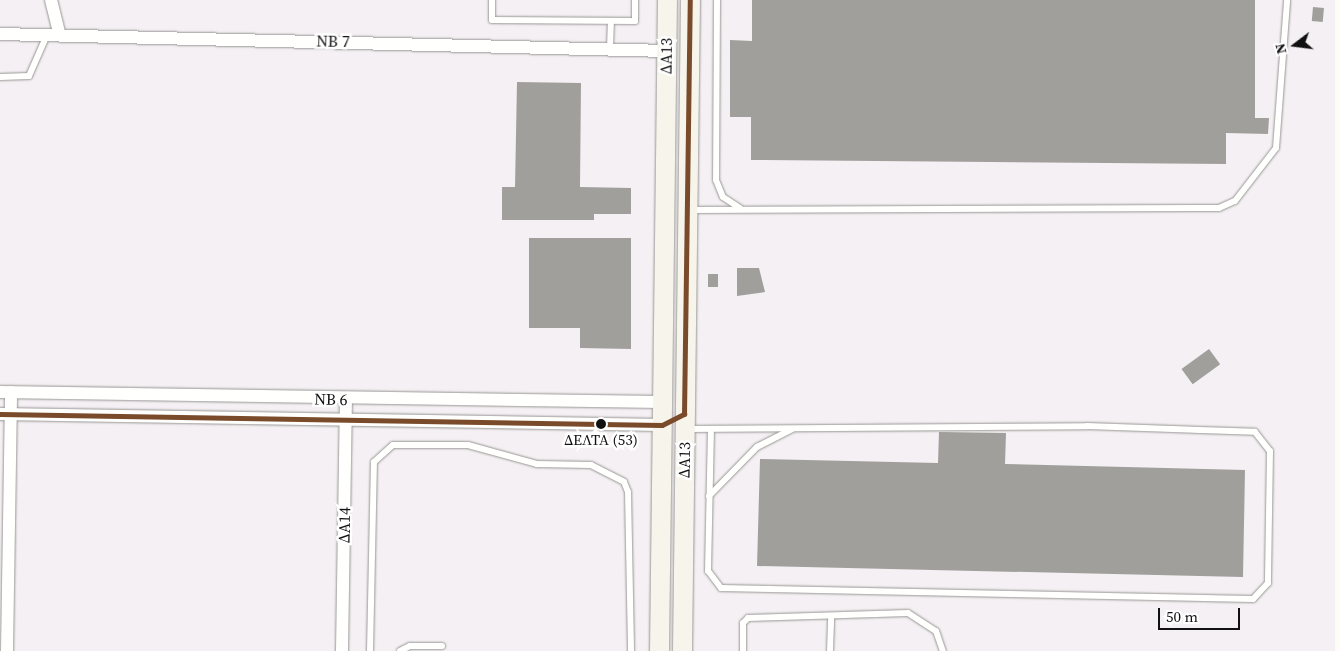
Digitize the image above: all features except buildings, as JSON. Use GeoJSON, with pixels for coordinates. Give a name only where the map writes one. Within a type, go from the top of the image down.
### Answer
{"type":"FeatureCollection","features":[{"type":"Feature","properties":{"kind":"street"},"geometry":{"type":"LineString","coordinates":[[51,0],[60,35]]}},
{"type":"Feature","properties":{"kind":"street","name":"ΔΑ13"},"geometry":{"type":"LineString","coordinates":[[660,651],[667,0]]}},
{"type":"Feature","properties":{"kind":"street","name":"ΔΑ13"},"geometry":{"type":"LineString","coordinates":[[682,651],[690,0]]}},
{"type":"Feature","properties":{"kind":"street","name":"ΝΒ 7"},"geometry":{"type":"LineString","coordinates":[[0,34],[666,50]]}},
{"type":"Feature","properties":{"kind":"street"},"geometry":{"type":"LineString","coordinates":[[666,50],[690,50]]}},
{"type":"Feature","properties":{"kind":"street"},"geometry":{"type":"LineString","coordinates":[[5,392],[4,587],[7,651]]}},
{"type":"Feature","properties":{"kind":"street","name":"ΝΒ 6"},"geometry":{"type":"LineString","coordinates":[[5,392],[346,399],[662,402]]}},
{"type":"Feature","properties":{"kind":"street","name":"ΔΑ14"},"geometry":{"type":"LineString","coordinates":[[342,651],[346,399]]}},
{"type":"Feature","properties":{"kind":"street"},"geometry":{"type":"LineString","coordinates":[[662,402],[684,422]]}},
{"type":"Feature","properties":{"kind":"street","name":"ΝΒ 6"},"geometry":{"type":"LineString","coordinates":[[5,414],[662,425]]}},
{"type":"Feature","properties":{"kind":"street"},"geometry":{"type":"LineString","coordinates":[[662,425],[684,422]]}},
{"type":"Feature","properties":{"kind":"lane"},"geometry":{"type":"LineString","coordinates":[[492,0],[492,20],[611,21],[635,21],[635,0]]}},
{"type":"Feature","properties":{"kind":"lane"},"geometry":{"type":"LineString","coordinates":[[717,0],[716,180],[723,197],[741,209]]}},
{"type":"Feature","properties":{"kind":"lane"},"geometry":{"type":"LineString","coordinates":[[687,210],[1219,208],[1235,201],[1276,148],[1288,0]]}},
{"type":"Feature","properties":{"kind":"lane"},"geometry":{"type":"LineString","coordinates":[[610,48],[611,21]]}},
{"type":"Feature","properties":{"kind":"lane"},"geometry":{"type":"LineString","coordinates":[[0,77],[30,76],[47,35]]}},
{"type":"Feature","properties":{"kind":"lane"},"geometry":{"type":"LineString","coordinates":[[684,422],[711,430],[796,427],[1087,426],[1255,432],[1270,451],[1268,583],[1253,599],[721,588],[708,571],[711,430]]}},
{"type":"Feature","properties":{"kind":"lane"},"geometry":{"type":"LineString","coordinates":[[709,496],[757,447],[796,427]]}},
{"type":"Feature","properties":{"kind":"lane"},"geometry":{"type":"LineString","coordinates":[[370,651],[374,462],[393,445],[468,445],[537,464],[591,465],[624,482],[628,492],[632,651]]}},
{"type":"Feature","properties":{"kind":"lane"},"geometry":{"type":"LineString","coordinates":[[743,651],[743,623],[748,618],[915,615],[936,630],[943,651]]}},
{"type":"Feature","properties":{"kind":"lane"},"geometry":{"type":"LineString","coordinates":[[830,651],[831,616]]}},
{"type":"Feature","properties":{"kind":"lane"},"geometry":{"type":"LineString","coordinates":[[400,651],[410,646],[442,646]]}},
{"type":"Feature","properties":{"kind":"shaded area"},"geometry":{"type":"Polygon","coordinates":[[[0,0],[1335,0],[1335,651],[0,651],[0,0]]]}},
{"type":"Feature","properties":{"kind":"transit line"},"geometry":{"type":"LineString","coordinates":[[0,414],[662,425],[684,414],[690,0]]}},
{"type":"Feature","properties":{"kind":"place","name":"ΔΕΛΤΑ (53)"},"geometry":{"type":"Point","coordinates":[601,424]}}]}
